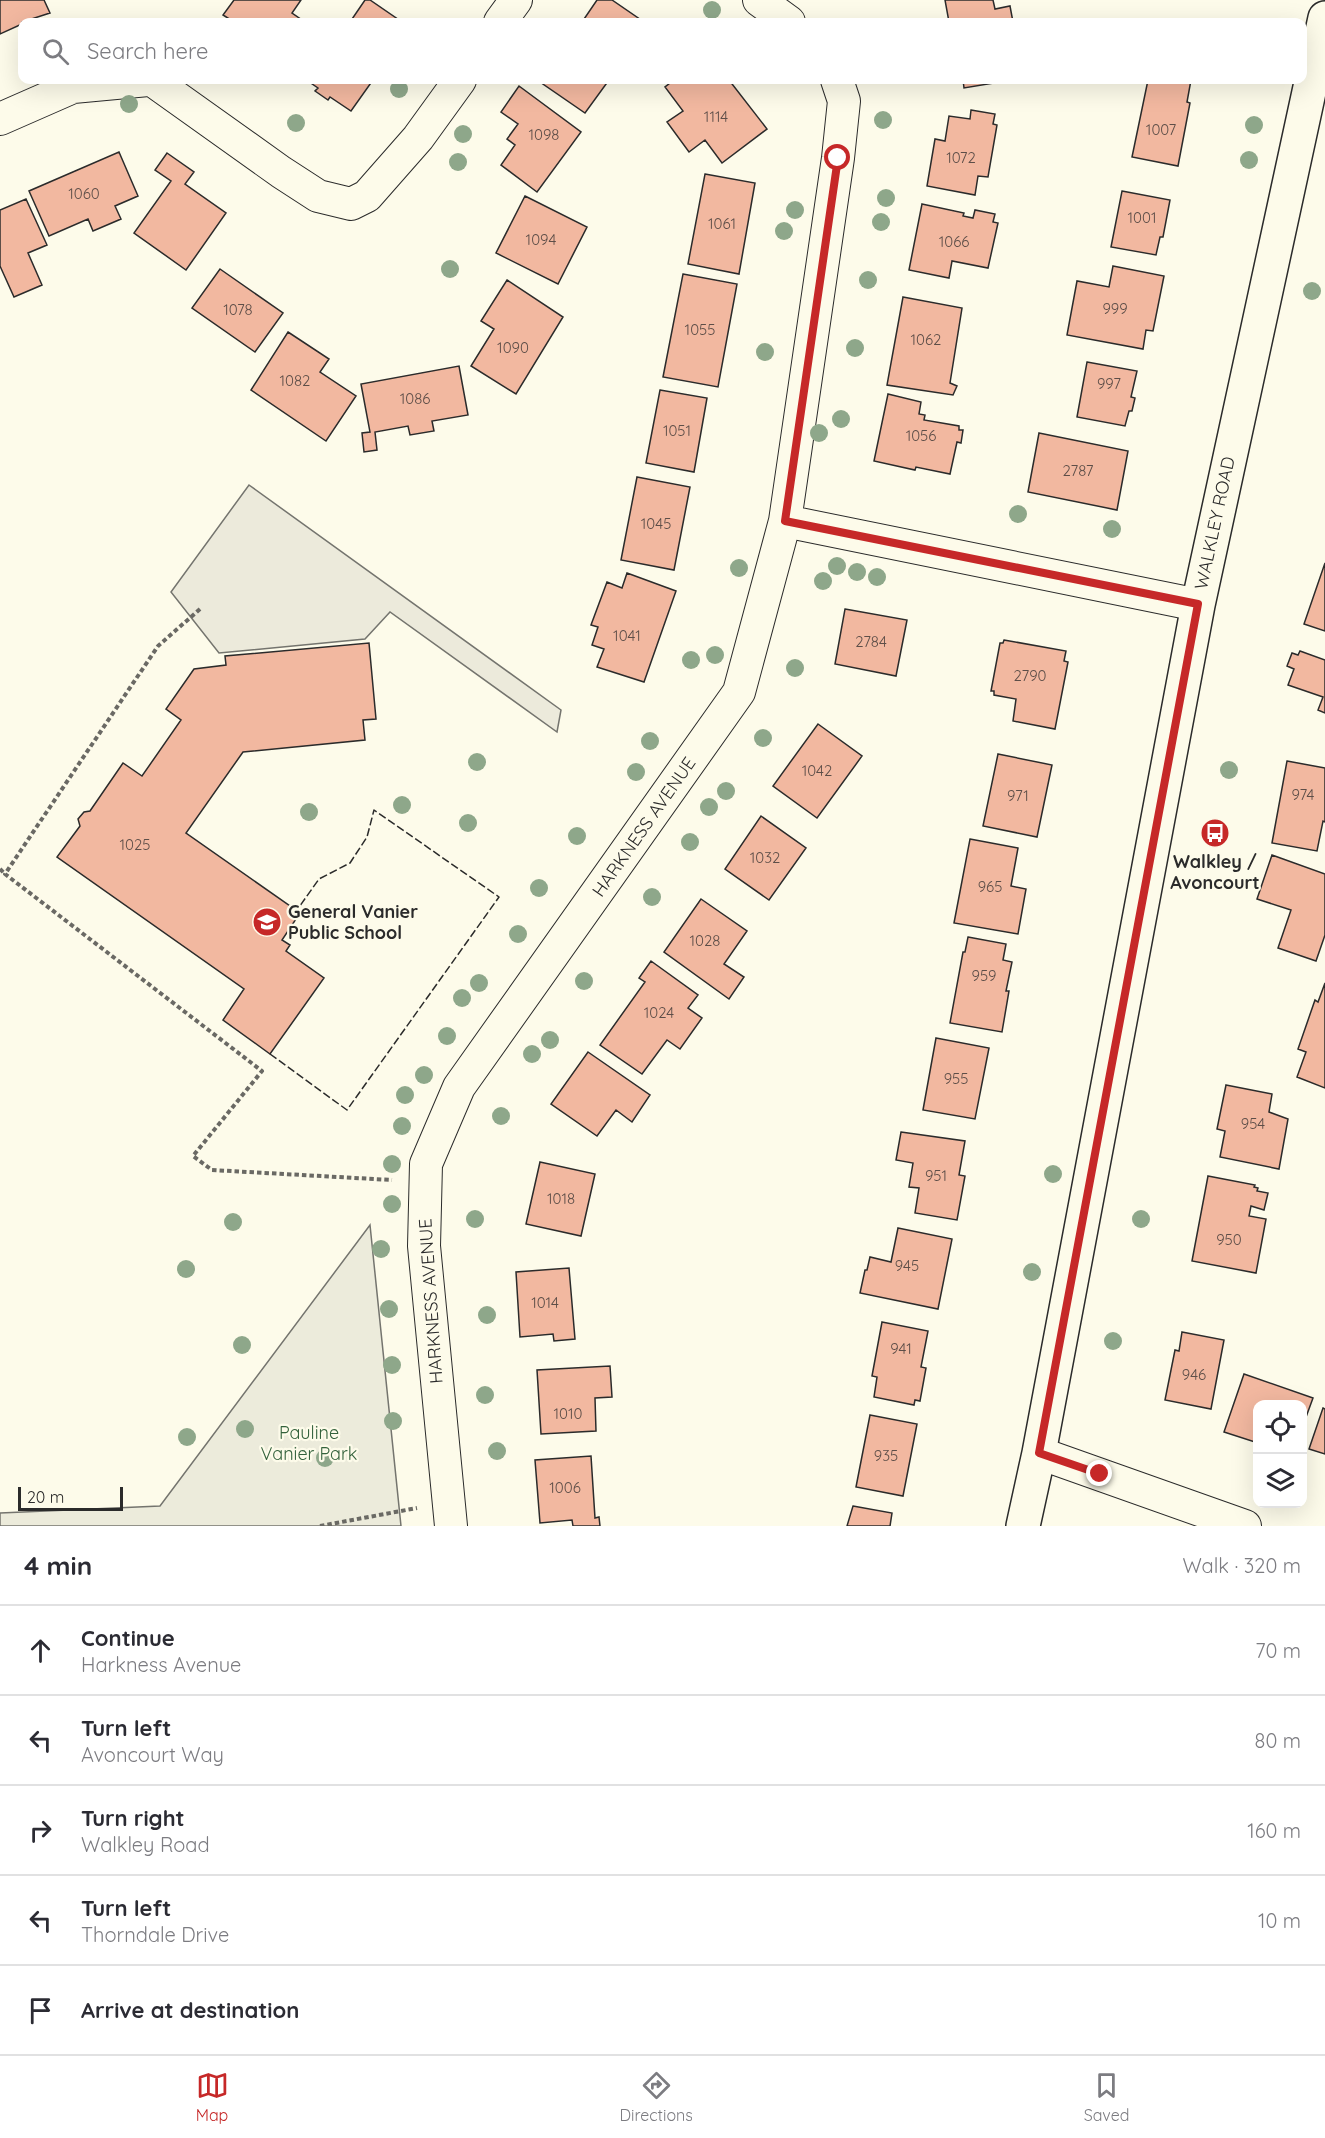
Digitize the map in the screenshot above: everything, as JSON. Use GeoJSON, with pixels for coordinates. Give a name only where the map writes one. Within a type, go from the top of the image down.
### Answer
{"type":"FeatureCollection","features":[{"type":"Feature","properties":{"kind":"main road","name":"WALKLEY ROAD"},"geometry":{"type":"LineString","coordinates":[[1023,1526],[1039,1453],[1198,604],[1325,18]]}},
{"type":"Feature","properties":{"kind":"street"},"geometry":{"type":"LineString","coordinates":[[503,18],[516,0]]}},
{"type":"Feature","properties":{"kind":"street"},"geometry":{"type":"LineString","coordinates":[[759,0],[784,18]]}},
{"type":"Feature","properties":{"kind":"street"},"geometry":{"type":"LineString","coordinates":[[0,119],[73,87],[106,84]]}},
{"type":"Feature","properties":{"kind":"street"},"geometry":{"type":"LineString","coordinates":[[156,84],[318,196],[351,204],[367,196],[418,138],[457,84]]}},
{"type":"Feature","properties":{"kind":"street","name":"HARKNESS AVENUE"},"geometry":{"type":"LineString","coordinates":[[450,1514],[424,1246],[426,1164],[459,1087],[739,692],[785,521],[836,170],[841,90]]}},
{"type":"Feature","properties":{"kind":"street"},"geometry":{"type":"LineString","coordinates":[[785,521],[1198,604]]}},
{"type":"Feature","properties":{"kind":"street"},"geometry":{"type":"LineString","coordinates":[[1039,1453],[1245,1526]]}},
{"type":"Feature","properties":{"kind":"path"},"geometry":{"type":"LineString","coordinates":[[5,874],[158,646],[200,609]]}},
{"type":"Feature","properties":{"kind":"path"},"geometry":{"type":"LineString","coordinates":[[0,869],[262,1071],[193,1156],[212,1170],[425,1181]]}},
{"type":"Feature","properties":{"kind":"path"},"geometry":{"type":"LineString","coordinates":[[320,1526],[450,1514]]}},
{"type":"Feature","properties":{"kind":"green space","name":"Pauline Vanier Park"},"geometry":{"type":"Polygon","coordinates":[[[370,1225],[401,1526],[0,1526],[0,1513],[160,1506],[370,1225]]]}},
{"type":"Feature","properties":{"kind":"shaded area"},"geometry":{"type":"Polygon","coordinates":[[[249,485],[561,710],[557,732],[390,612],[365,639],[219,653],[171,592],[249,485]]]}},
{"type":"Feature","properties":{"kind":"building"},"geometry":{"type":"Polygon","coordinates":[[[0,0],[44,0],[50,13],[34,18],[18,18],[18,26],[0,34],[0,0]]]}},
{"type":"Feature","properties":{"kind":"building"},"geometry":{"type":"Polygon","coordinates":[[[234,0],[301,0],[292,13],[299,18],[228,18],[223,15],[234,0]]]}},
{"type":"Feature","properties":{"kind":"building"},"geometry":{"type":"Polygon","coordinates":[[[365,0],[370,0],[396,18],[353,18],[365,0]]]}},
{"type":"Feature","properties":{"kind":"building"},"geometry":{"type":"Polygon","coordinates":[[[597,0],[612,0],[638,18],[585,18],[597,0]]]}},
{"type":"Feature","properties":{"kind":"building"},"geometry":{"type":"Polygon","coordinates":[[[945,0],[993,0],[995,9],[1010,6],[1012,18],[948,18],[945,0]]]}},
{"type":"Feature","properties":{"kind":"building"},"geometry":{"type":"Polygon","coordinates":[[[312,84],[370,84],[351,111],[330,97],[328,100],[315,91],[318,88],[312,84]]]}},
{"type":"Feature","properties":{"kind":"building"},"geometry":{"type":"Polygon","coordinates":[[[543,84],[606,84],[585,113],[543,84]]]}},
{"type":"Feature","properties":{"kind":"building"},"geometry":{"type":"Polygon","coordinates":[[[669,84],[732,84],[767,129],[722,163],[705,140],[689,152],[667,122],[683,111],[665,87],[669,84]]]}},
{"type":"Feature","properties":{"kind":"building"},"geometry":{"type":"Polygon","coordinates":[[[964,84],[988,84],[964,88],[964,84]]]}},
{"type":"Feature","properties":{"kind":"building"},"geometry":{"type":"Polygon","coordinates":[[[1147,84],[1190,84],[1187,102],[1190,103],[1178,166],[1132,157],[1147,84]]]}},
{"type":"Feature","properties":{"kind":"building"},"geometry":{"type":"Polygon","coordinates":[[[519,86],[581,132],[537,192],[501,165],[515,145],[507,139],[518,124],[501,112],[519,86]]]}},
{"type":"Feature","properties":{"kind":"building"},"geometry":{"type":"Polygon","coordinates":[[[971,110],[995,114],[993,124],[997,125],[988,177],[978,176],[975,195],[927,186],[935,139],[945,141],[949,116],[970,119],[971,110]]]}},
{"type":"Feature","properties":{"kind":"building"},"geometry":{"type":"Polygon","coordinates":[[[119,152],[138,196],[115,206],[121,219],[93,231],[88,219],[49,236],[29,191],[119,152]]]}},
{"type":"Feature","properties":{"kind":"building"},"geometry":{"type":"Polygon","coordinates":[[[167,153],[194,172],[185,184],[226,213],[186,270],[134,233],[171,181],[155,170],[167,153]]]}},
{"type":"Feature","properties":{"kind":"building"},"geometry":{"type":"Polygon","coordinates":[[[705,174],[755,183],[739,274],[688,264],[705,174]]]}},
{"type":"Feature","properties":{"kind":"building"},"geometry":{"type":"Polygon","coordinates":[[[1122,191],[1170,200],[1163,237],[1160,237],[1156,255],[1111,247],[1122,191]]]}},
{"type":"Feature","properties":{"kind":"building"},"geometry":{"type":"Polygon","coordinates":[[[525,196],[587,227],[558,284],[496,253],[525,196]]]}},
{"type":"Feature","properties":{"kind":"building"},"geometry":{"type":"Polygon","coordinates":[[[26,199],[47,245],[28,253],[42,285],[14,297],[0,266],[0,210],[26,199]]]}},
{"type":"Feature","properties":{"kind":"building"},"geometry":{"type":"Polygon","coordinates":[[[922,204],[964,213],[963,216],[973,218],[975,210],[995,214],[993,222],[998,223],[988,268],[952,261],[949,278],[909,270],[922,204]]]}},
{"type":"Feature","properties":{"kind":"building"},"geometry":{"type":"Polygon","coordinates":[[[1113,266],[1164,276],[1153,331],[1146,330],[1143,349],[1067,335],[1077,281],[1109,287],[1113,266]]]}},
{"type":"Feature","properties":{"kind":"building"},"geometry":{"type":"Polygon","coordinates":[[[220,269],[283,313],[255,352],[192,308],[220,269]]]}},
{"type":"Feature","properties":{"kind":"building"},"geometry":{"type":"Polygon","coordinates":[[[683,274],[737,284],[718,387],[663,377],[683,274]]]}},
{"type":"Feature","properties":{"kind":"building"},"geometry":{"type":"Polygon","coordinates":[[[507,280],[563,317],[516,394],[471,366],[494,329],[481,321],[507,280]]]}},
{"type":"Feature","properties":{"kind":"building"},"geometry":{"type":"Polygon","coordinates":[[[903,297],[962,308],[950,383],[957,386],[953,395],[887,385],[903,297]]]}},
{"type":"Feature","properties":{"kind":"building"},"geometry":{"type":"Polygon","coordinates":[[[288,332],[329,359],[320,372],[356,396],[326,441],[251,390],[288,332]]]}},
{"type":"Feature","properties":{"kind":"building"},"geometry":{"type":"Polygon","coordinates":[[[1087,362],[1137,371],[1131,397],[1135,398],[1125,426],[1077,417],[1087,362]]]}},
{"type":"Feature","properties":{"kind":"building"},"geometry":{"type":"Polygon","coordinates":[[[459,366],[468,415],[432,421],[434,431],[410,435],[408,426],[375,432],[377,450],[364,452],[362,433],[370,432],[361,384],[459,366]]]}},
{"type":"Feature","properties":{"kind":"building"},"geometry":{"type":"Polygon","coordinates":[[[660,390],[707,398],[694,472],[646,463],[660,390]]]}},
{"type":"Feature","properties":{"kind":"building"},"geometry":{"type":"Polygon","coordinates":[[[888,394],[921,402],[919,414],[925,415],[924,420],[959,426],[959,430],[963,430],[961,443],[957,442],[950,474],[916,467],[915,470],[874,461],[888,394]]]}},
{"type":"Feature","properties":{"kind":"building"},"geometry":{"type":"Polygon","coordinates":[[[1039,433],[1128,451],[1117,510],[1028,492],[1039,433]]]}},
{"type":"Feature","properties":{"kind":"building"},"geometry":{"type":"Polygon","coordinates":[[[637,477],[690,487],[674,570],[621,560],[637,477]]]}},
{"type":"Feature","properties":{"kind":"building"},"geometry":{"type":"Polygon","coordinates":[[[1325,563],[1325,631],[1304,624],[1325,563]]]}},
{"type":"Feature","properties":{"kind":"building"},"geometry":{"type":"Polygon","coordinates":[[[627,573],[676,591],[644,682],[597,667],[604,649],[592,645],[598,627],[591,625],[607,582],[622,588],[627,573]]]}},
{"type":"Feature","properties":{"kind":"building"},"geometry":{"type":"Polygon","coordinates":[[[845,609],[907,620],[896,676],[835,664],[845,609]]]}},
{"type":"Feature","properties":{"kind":"building"},"geometry":{"type":"Polygon","coordinates":[[[1004,640],[1066,651],[1064,661],[1068,662],[1055,729],[1013,721],[1016,699],[994,695],[994,691],[991,691],[1000,643],[1004,640]]]}},
{"type":"Feature","properties":{"kind":"building"},"geometry":{"type":"Polygon","coordinates":[[[369,643],[376,719],[363,720],[365,740],[243,752],[186,833],[300,913],[282,940],[290,945],[286,951],[324,978],[270,1054],[223,1020],[244,989],[57,857],[80,826],[78,819],[84,812],[90,811],[123,763],[142,776],[181,720],[166,709],[194,669],[226,665],[225,656],[369,643]]]}},
{"type":"Feature","properties":{"kind":"building"},"geometry":{"type":"Polygon","coordinates":[[[1300,651],[1325,660],[1325,713],[1318,710],[1323,697],[1288,685],[1294,669],[1287,666],[1292,653],[1298,655],[1300,651]]]}},
{"type":"Feature","properties":{"kind":"building"},"geometry":{"type":"Polygon","coordinates":[[[818,724],[862,756],[817,818],[773,786],[818,724]]]}},
{"type":"Feature","properties":{"kind":"building"},"geometry":{"type":"Polygon","coordinates":[[[998,754],[1052,765],[1037,837],[983,826],[998,754]]]}},
{"type":"Feature","properties":{"kind":"building"},"geometry":{"type":"Polygon","coordinates":[[[1287,761],[1325,768],[1325,822],[1323,821],[1317,851],[1272,843],[1287,761]]]}},
{"type":"Feature","properties":{"kind":"building"},"geometry":{"type":"Polygon","coordinates":[[[761,816],[806,848],[769,900],[725,869],[761,816]]]}},
{"type":"Feature","properties":{"kind":"building"},"geometry":{"type":"Polygon","coordinates":[[[970,839],[1018,848],[1011,886],[1026,889],[1018,934],[954,923],[970,839]]]}},
{"type":"Feature","properties":{"kind":"building"},"geometry":{"type":"Polygon","coordinates":[[[1272,855],[1325,874],[1325,935],[1316,961],[1278,948],[1291,910],[1257,899],[1272,855]]]}},
{"type":"Feature","properties":{"kind":"building"},"geometry":{"type":"Polygon","coordinates":[[[701,899],[747,931],[724,964],[744,977],[729,999],[664,952],[701,899]]]}},
{"type":"Feature","properties":{"kind":"building"},"geometry":{"type":"Polygon","coordinates":[[[968,937],[1006,944],[1003,960],[1012,962],[1006,991],[1009,991],[1002,1032],[950,1023],[963,952],[965,952],[968,937]]]}},
{"type":"Feature","properties":{"kind":"building"},"geometry":{"type":"Polygon","coordinates":[[[651,961],[698,995],[688,1008],[702,1018],[680,1049],[667,1040],[642,1074],[600,1045],[645,982],[639,978],[651,961]]]}},
{"type":"Feature","properties":{"kind":"building"},"geometry":{"type":"Polygon","coordinates":[[[1325,983],[1325,1088],[1297,1077],[1306,1052],[1298,1049],[1315,1000],[1318,1002],[1325,983]]]}},
{"type":"Feature","properties":{"kind":"building"},"geometry":{"type":"Polygon","coordinates":[[[936,1038],[989,1048],[975,1119],[923,1110],[936,1038]]]}},
{"type":"Feature","properties":{"kind":"building"},"geometry":{"type":"Polygon","coordinates":[[[588,1052],[650,1095],[632,1122],[616,1110],[597,1136],[551,1104],[588,1052]]]}},
{"type":"Feature","properties":{"kind":"building"},"geometry":{"type":"Polygon","coordinates":[[[1226,1085],[1272,1094],[1269,1112],[1288,1119],[1279,1169],[1220,1157],[1225,1131],[1217,1129],[1226,1085]]]}},
{"type":"Feature","properties":{"kind":"building"},"geometry":{"type":"Polygon","coordinates":[[[901,1132],[965,1141],[959,1175],[965,1176],[957,1220],[915,1213],[919,1188],[909,1187],[913,1163],[896,1160],[901,1132]]]}},
{"type":"Feature","properties":{"kind":"building"},"geometry":{"type":"Polygon","coordinates":[[[540,1162],[595,1174],[581,1236],[526,1224],[540,1162]]]}},
{"type":"Feature","properties":{"kind":"building"},"geometry":{"type":"Polygon","coordinates":[[[1208,1176],[1255,1185],[1254,1187],[1258,1188],[1257,1191],[1268,1193],[1264,1210],[1251,1206],[1249,1216],[1266,1219],[1256,1273],[1192,1261],[1208,1176]]]}},
{"type":"Feature","properties":{"kind":"building"},"geometry":{"type":"Polygon","coordinates":[[[898,1228],[952,1239],[938,1309],[860,1293],[870,1257],[891,1262],[898,1228]]]}},
{"type":"Feature","properties":{"kind":"building"},"geometry":{"type":"Polygon","coordinates":[[[569,1268],[575,1339],[554,1341],[553,1334],[520,1337],[516,1272],[569,1268]]]}},
{"type":"Feature","properties":{"kind":"building"},"geometry":{"type":"Polygon","coordinates":[[[882,1322],[928,1331],[921,1367],[926,1368],[920,1401],[915,1400],[914,1405],[874,1397],[877,1377],[872,1376],[882,1322]]]}},
{"type":"Feature","properties":{"kind":"building"},"geometry":{"type":"Polygon","coordinates":[[[1182,1332],[1224,1340],[1211,1409],[1165,1400],[1175,1350],[1179,1351],[1182,1332]]]}},
{"type":"Feature","properties":{"kind":"building"},"geometry":{"type":"Polygon","coordinates":[[[610,1366],[612,1397],[595,1398],[596,1431],[541,1434],[537,1370],[610,1366]]]}},
{"type":"Feature","properties":{"kind":"building"},"geometry":{"type":"Polygon","coordinates":[[[1244,1374],[1313,1398],[1307,1414],[1307,1400],[1253,1400],[1253,1441],[1224,1432],[1244,1374]]]}},
{"type":"Feature","properties":{"kind":"building"},"geometry":{"type":"Polygon","coordinates":[[[1323,1408],[1325,1409],[1325,1454],[1309,1449],[1323,1408]]]}},
{"type":"Feature","properties":{"kind":"building"},"geometry":{"type":"Polygon","coordinates":[[[870,1415],[917,1424],[903,1496],[856,1487],[870,1415]]]}},
{"type":"Feature","properties":{"kind":"building"},"geometry":{"type":"Polygon","coordinates":[[[591,1456],[595,1518],[599,1517],[600,1526],[573,1526],[572,1520],[540,1523],[535,1460],[591,1456]]]}},
{"type":"Feature","properties":{"kind":"building"},"geometry":{"type":"Polygon","coordinates":[[[853,1506],[892,1513],[890,1526],[847,1526],[853,1506]]]}},
{"type":"Feature","properties":{"kind":"fence"},"geometry":{"type":"LineString","coordinates":[[270,1054],[347,1110],[499,897],[374,810],[367,837],[350,863],[319,879],[297,910]]}},
{"type":"Feature","properties":{"kind":"place","name":"Walkley / Avoncourt"},"geometry":{"type":"Point","coordinates":[1215,833]}},
{"type":"Feature","properties":{"kind":"place","name":"General Vanier Public School"},"geometry":{"type":"Point","coordinates":[267,922]}},
{"type":"Feature","properties":{"kind":"route"},"geometry":{"type":"LineString","coordinates":[[838,158],[785,521],[1198,604],[1039,1453],[1100,1474]]}}]}
